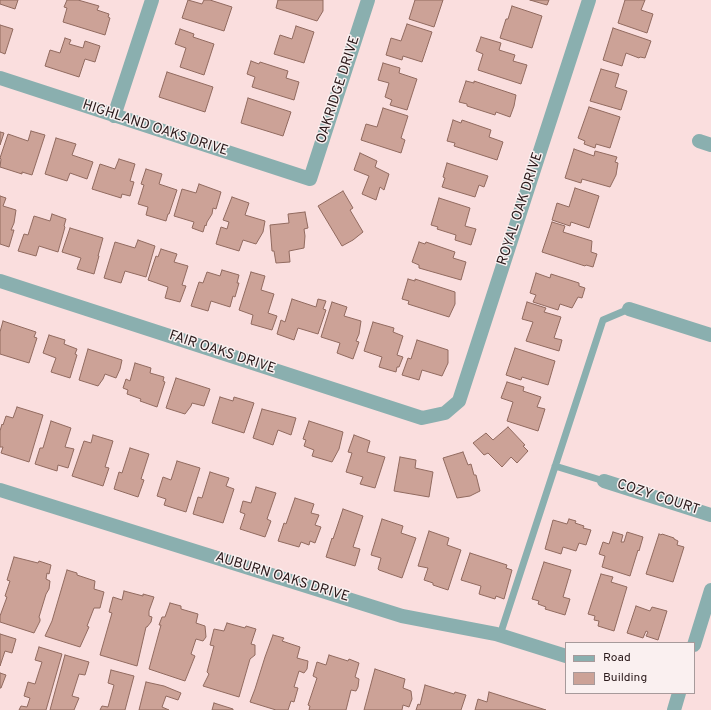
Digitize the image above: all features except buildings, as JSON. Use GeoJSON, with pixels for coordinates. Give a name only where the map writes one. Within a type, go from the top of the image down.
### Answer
{"type":"FeatureCollection","features":[{"type":"Feature","properties":{"kind":"street"},"geometry":{"type":"LineString","coordinates":[[114,116],[152,0]]}},
{"type":"Feature","properties":{"kind":"street","name":"OAKRIDGE DRIVE"},"geometry":{"type":"LineString","coordinates":[[310,179],[368,0]]}},
{"type":"Feature","properties":{"kind":"street","name":"ROYAL OAK DRIVE"},"geometry":{"type":"LineString","coordinates":[[445,413],[458,401],[589,0]]}},
{"type":"Feature","properties":{"kind":"street","name":"HIGHLAND OAKS DRIVE"},"geometry":{"type":"LineString","coordinates":[[0,78],[310,179]]}},
{"type":"Feature","properties":{"kind":"street","name":"FAIR OAKS DRIVE"},"geometry":{"type":"LineString","coordinates":[[0,281],[422,418],[445,413]]}},
{"type":"Feature","properties":{"kind":"street"},"geometry":{"type":"LineString","coordinates":[[629,309],[711,335]]}},
{"type":"Feature","properties":{"kind":"street","name":"COZY COURT"},"geometry":{"type":"LineString","coordinates":[[604,481],[711,515]]}},
{"type":"Feature","properties":{"kind":"street","name":"AUBURN OAKS DRIVE"},"geometry":{"type":"LineString","coordinates":[[0,490],[402,616],[500,635],[565,656]]}},
{"type":"Feature","properties":{"kind":"street"},"geometry":{"type":"LineString","coordinates":[[695,642],[711,590]]}},
{"type":"Feature","properties":{"kind":"street"},"geometry":{"type":"LineString","coordinates":[[674,710],[679,694]]}},
{"type":"Feature","properties":{"kind":"lane"},"geometry":{"type":"LineString","coordinates":[[500,635],[603,320],[629,309]]}},
{"type":"Feature","properties":{"kind":"lane"},"geometry":{"type":"LineString","coordinates":[[555,466],[604,481]]}}]}
